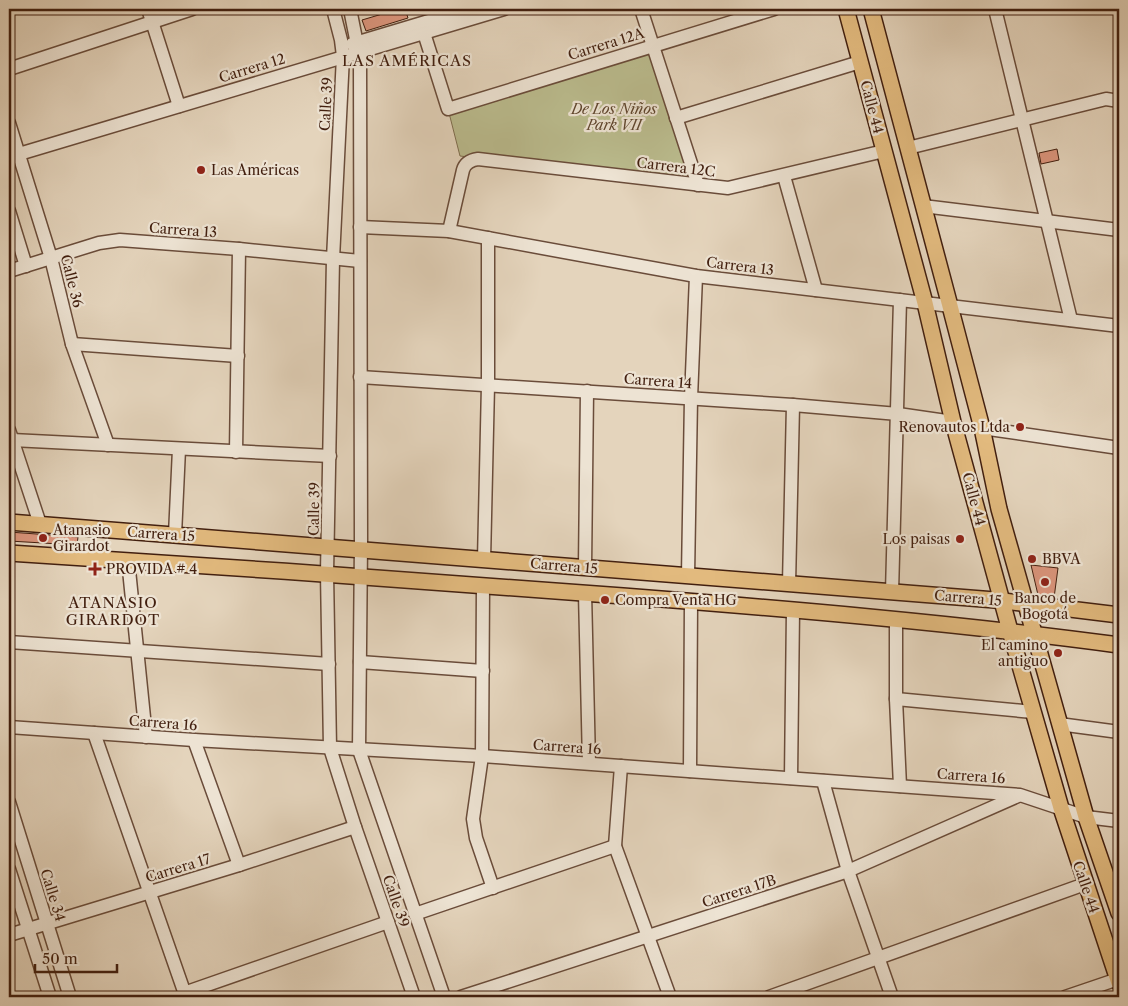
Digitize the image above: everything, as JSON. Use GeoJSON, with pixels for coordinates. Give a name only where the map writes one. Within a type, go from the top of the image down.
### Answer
{"type":"FeatureCollection","features":[{"type":"Feature","properties":{"kind":"main road","name":"Calle 44"},"geometry":{"type":"LineString","coordinates":[[846,9],[925,303],[953,422],[1010,631],[1060,808],[1119,981]]}},
{"type":"Feature","properties":{"kind":"main road","name":"Calle 44"},"geometry":{"type":"LineString","coordinates":[[871,9],[982,428],[999,509],[1086,817],[1119,913]]}},
{"type":"Feature","properties":{"kind":"main road","name":"Carrera 15"},"geometry":{"type":"LineString","coordinates":[[9,522],[1026,603],[1119,615]]}},
{"type":"Feature","properties":{"kind":"main road","name":"Carrera 15"},"geometry":{"type":"LineString","coordinates":[[9,552],[328,573],[793,610],[1010,631],[1119,645]]}},
{"type":"Feature","properties":{"kind":"street"},"geometry":{"type":"LineString","coordinates":[[148,9],[179,106]]}},
{"type":"Feature","properties":{"kind":"street"},"geometry":{"type":"LineString","coordinates":[[9,69],[192,9]]}},
{"type":"Feature","properties":{"kind":"street","name":"Calle 39"},"geometry":{"type":"LineString","coordinates":[[333,9],[343,51],[333,259],[328,546],[330,748],[354,827],[414,997]]}},
{"type":"Feature","properties":{"kind":"street","name":"Calle 39"},"geometry":{"type":"LineString","coordinates":[[350,9],[358,47],[361,549],[359,750],[444,997]]}},
{"type":"Feature","properties":{"kind":"street","name":"Carrera 12"},"geometry":{"type":"LineString","coordinates":[[14,156],[179,106],[343,51],[424,33],[504,9]]}},
{"type":"Feature","properties":{"kind":"street"},"geometry":{"type":"LineString","coordinates":[[640,9],[698,185]]}},
{"type":"Feature","properties":{"kind":"street","name":"Carrera 12A"},"geometry":{"type":"LineString","coordinates":[[424,33],[448,109],[774,9]]}},
{"type":"Feature","properties":{"kind":"street"},"geometry":{"type":"LineString","coordinates":[[995,9],[1071,320]]}},
{"type":"Feature","properties":{"kind":"street","name":"Carrera 12"},"geometry":{"type":"LineString","coordinates":[[358,47],[463,10]]}},
{"type":"Feature","properties":{"kind":"street"},"geometry":{"type":"LineString","coordinates":[[676,118],[860,62]]}},
{"type":"Feature","properties":{"kind":"street"},"geometry":{"type":"LineString","coordinates":[[908,148],[1021,119],[1106,100],[1119,101]]}},
{"type":"Feature","properties":{"kind":"street","name":"Calle 36"},"geometry":{"type":"LineString","coordinates":[[9,123],[14,156],[51,258],[72,344],[108,445]]}},
{"type":"Feature","properties":{"kind":"street","name":"Carrera 12C"},"geometry":{"type":"LineString","coordinates":[[449,231],[464,167],[478,159],[728,188],[884,151]]}},
{"type":"Feature","properties":{"kind":"street"},"geometry":{"type":"LineString","coordinates":[[784,176],[816,290]]}},
{"type":"Feature","properties":{"kind":"street"},"geometry":{"type":"LineString","coordinates":[[923,206],[1119,230]]}},
{"type":"Feature","properties":{"kind":"street"},"geometry":{"type":"LineString","coordinates":[[9,211],[26,266]]}},
{"type":"Feature","properties":{"kind":"street","name":"Carrera 13"},"geometry":{"type":"LineString","coordinates":[[360,227],[449,231],[696,276],[1119,326]]}},
{"type":"Feature","properties":{"kind":"street"},"geometry":{"type":"LineString","coordinates":[[484,560],[488,385],[488,238]]}},
{"type":"Feature","properties":{"kind":"street","name":"Carrera 13"},"geometry":{"type":"LineString","coordinates":[[9,271],[99,243],[120,240],[360,261]]}},
{"type":"Feature","properties":{"kind":"street"},"geometry":{"type":"LineString","coordinates":[[236,452],[240,249]]}},
{"type":"Feature","properties":{"kind":"street"},"geometry":{"type":"LineString","coordinates":[[688,576],[691,398],[696,276]]}},
{"type":"Feature","properties":{"kind":"street"},"geometry":{"type":"LineString","coordinates":[[892,592],[900,300]]}},
{"type":"Feature","properties":{"kind":"street"},"geometry":{"type":"LineString","coordinates":[[72,344],[238,356]]}},
{"type":"Feature","properties":{"kind":"street","name":"Carrera 14"},"geometry":{"type":"LineString","coordinates":[[360,377],[793,405],[898,414],[953,422]]}},
{"type":"Feature","properties":{"kind":"street"},"geometry":{"type":"LineString","coordinates":[[585,568],[587,392]]}},
{"type":"Feature","properties":{"kind":"street"},"geometry":{"type":"LineString","coordinates":[[789,584],[793,405]]}},
{"type":"Feature","properties":{"kind":"street"},"geometry":{"type":"LineString","coordinates":[[982,428],[1119,448]]}},
{"type":"Feature","properties":{"kind":"street"},"geometry":{"type":"LineString","coordinates":[[40,524],[10,435],[108,445],[330,456]]}},
{"type":"Feature","properties":{"kind":"street"},"geometry":{"type":"LineString","coordinates":[[175,535],[179,449]]}},
{"type":"Feature","properties":{"kind":"street"},"geometry":{"type":"LineString","coordinates":[[128,560],[146,737]]}},
{"type":"Feature","properties":{"kind":"street"},"geometry":{"type":"LineString","coordinates":[[483,586],[482,756],[474,819],[476,838],[493,888]]}},
{"type":"Feature","properties":{"kind":"street"},"geometry":{"type":"LineString","coordinates":[[584,593],[588,763]]}},
{"type":"Feature","properties":{"kind":"street"},"geometry":{"type":"LineString","coordinates":[[690,771],[691,602]]}},
{"type":"Feature","properties":{"kind":"street"},"geometry":{"type":"LineString","coordinates":[[792,778],[793,610]]}},
{"type":"Feature","properties":{"kind":"street"},"geometry":{"type":"LineString","coordinates":[[896,620],[896,699],[900,786]]}},
{"type":"Feature","properties":{"kind":"street"},"geometry":{"type":"LineString","coordinates":[[9,642],[329,664]]}},
{"type":"Feature","properties":{"kind":"street"},"geometry":{"type":"LineString","coordinates":[[360,662],[483,671]]}},
{"type":"Feature","properties":{"kind":"street"},"geometry":{"type":"LineString","coordinates":[[896,699],[1033,712]]}},
{"type":"Feature","properties":{"kind":"street"},"geometry":{"type":"LineString","coordinates":[[1059,724],[1119,732]]}},
{"type":"Feature","properties":{"kind":"street","name":"Carrera 16"},"geometry":{"type":"LineString","coordinates":[[9,727],[588,763],[1020,794],[1086,817],[1119,821]]}},
{"type":"Feature","properties":{"kind":"street"},"geometry":{"type":"LineString","coordinates":[[94,733],[185,995],[388,922]]}},
{"type":"Feature","properties":{"kind":"street"},"geometry":{"type":"LineString","coordinates":[[194,740],[239,865]]}},
{"type":"Feature","properties":{"kind":"street"},"geometry":{"type":"LineString","coordinates":[[621,766],[616,846],[670,997]]}},
{"type":"Feature","properties":{"kind":"street"},"geometry":{"type":"LineString","coordinates":[[823,780],[848,871],[892,997]]}},
{"type":"Feature","properties":{"kind":"street","name":"Carrera 17B"},"geometry":{"type":"LineString","coordinates":[[461,997],[848,871],[1020,794]]}},
{"type":"Feature","properties":{"kind":"street","name":"Calle 34"},"geometry":{"type":"LineString","coordinates":[[9,802],[70,997]]}},
{"type":"Feature","properties":{"kind":"street","name":"Carrera 17"},"geometry":{"type":"LineString","coordinates":[[9,935],[239,865],[354,827]]}},
{"type":"Feature","properties":{"kind":"street"},"geometry":{"type":"LineString","coordinates":[[415,914],[616,846]]}},
{"type":"Feature","properties":{"kind":"street"},"geometry":{"type":"LineString","coordinates":[[9,869],[50,997]]}},
{"type":"Feature","properties":{"kind":"street"},"geometry":{"type":"LineString","coordinates":[[769,997],[1085,884]]}},
{"type":"Feature","properties":{"kind":"street"},"geometry":{"type":"LineString","coordinates":[[1065,997],[1119,981]]}},
{"type":"Feature","properties":{"kind":"green space","name":"De Los Niños Park VII"},"geometry":{"type":"Polygon","coordinates":[[[652,45],[698,185],[460,156],[448,109],[652,45]]]}},
{"type":"Feature","properties":{"kind":"building"},"geometry":{"type":"Polygon","coordinates":[[[405,9],[408,18],[366,31],[362,20],[405,9]]]}},
{"type":"Feature","properties":{"kind":"building"},"geometry":{"type":"Polygon","coordinates":[[[1057,149],[1059,160],[1041,164],[1039,153],[1057,149]]]}},
{"type":"Feature","properties":{"kind":"building","name":"Atanasio Girardot"},"geometry":{"type":"Polygon","coordinates":[[[9,532],[78,537],[77,545],[9,541],[9,532]]]}},
{"type":"Feature","properties":{"kind":"building","name":"Banco de Bogotá"},"geometry":{"type":"Polygon","coordinates":[[[1031,565],[1058,568],[1054,598],[1038,595],[1031,565]]]}},
{"type":"Feature","properties":{"kind":"place","name":"Las Américas"},"geometry":{"type":"Point","coordinates":[201,170]}},
{"type":"Feature","properties":{"kind":"place","name":"Renovautos Ltda"},"geometry":{"type":"Point","coordinates":[1020,427]}},
{"type":"Feature","properties":{"kind":"place","name":"Atanasio Girardot"},"geometry":{"type":"Point","coordinates":[43,538]}},
{"type":"Feature","properties":{"kind":"place","name":"Los paisas"},"geometry":{"type":"Point","coordinates":[960,539]}},
{"type":"Feature","properties":{"kind":"place","name":"BBVA"},"geometry":{"type":"Point","coordinates":[1032,559]}},
{"type":"Feature","properties":{"kind":"place","name":"PROVIDA # 4"},"geometry":{"type":"Point","coordinates":[95,569]}},
{"type":"Feature","properties":{"kind":"place","name":"Banco de Bogotá"},"geometry":{"type":"Point","coordinates":[1045,582]}},
{"type":"Feature","properties":{"kind":"place","name":"Compra Venta HG"},"geometry":{"type":"Point","coordinates":[605,600]}},
{"type":"Feature","properties":{"kind":"place","name":"El camino antiguo"},"geometry":{"type":"Point","coordinates":[1058,653]}},
{"type":"Feature","properties":{"kind":"district","name":"LAS AMÉRICAS"},"geometry":{"type":"Point","coordinates":[407,61]}},
{"type":"Feature","properties":{"kind":"district","name":"ATANASIO GIRARDOT"},"geometry":{"type":"Point","coordinates":[113,612]}}]}
